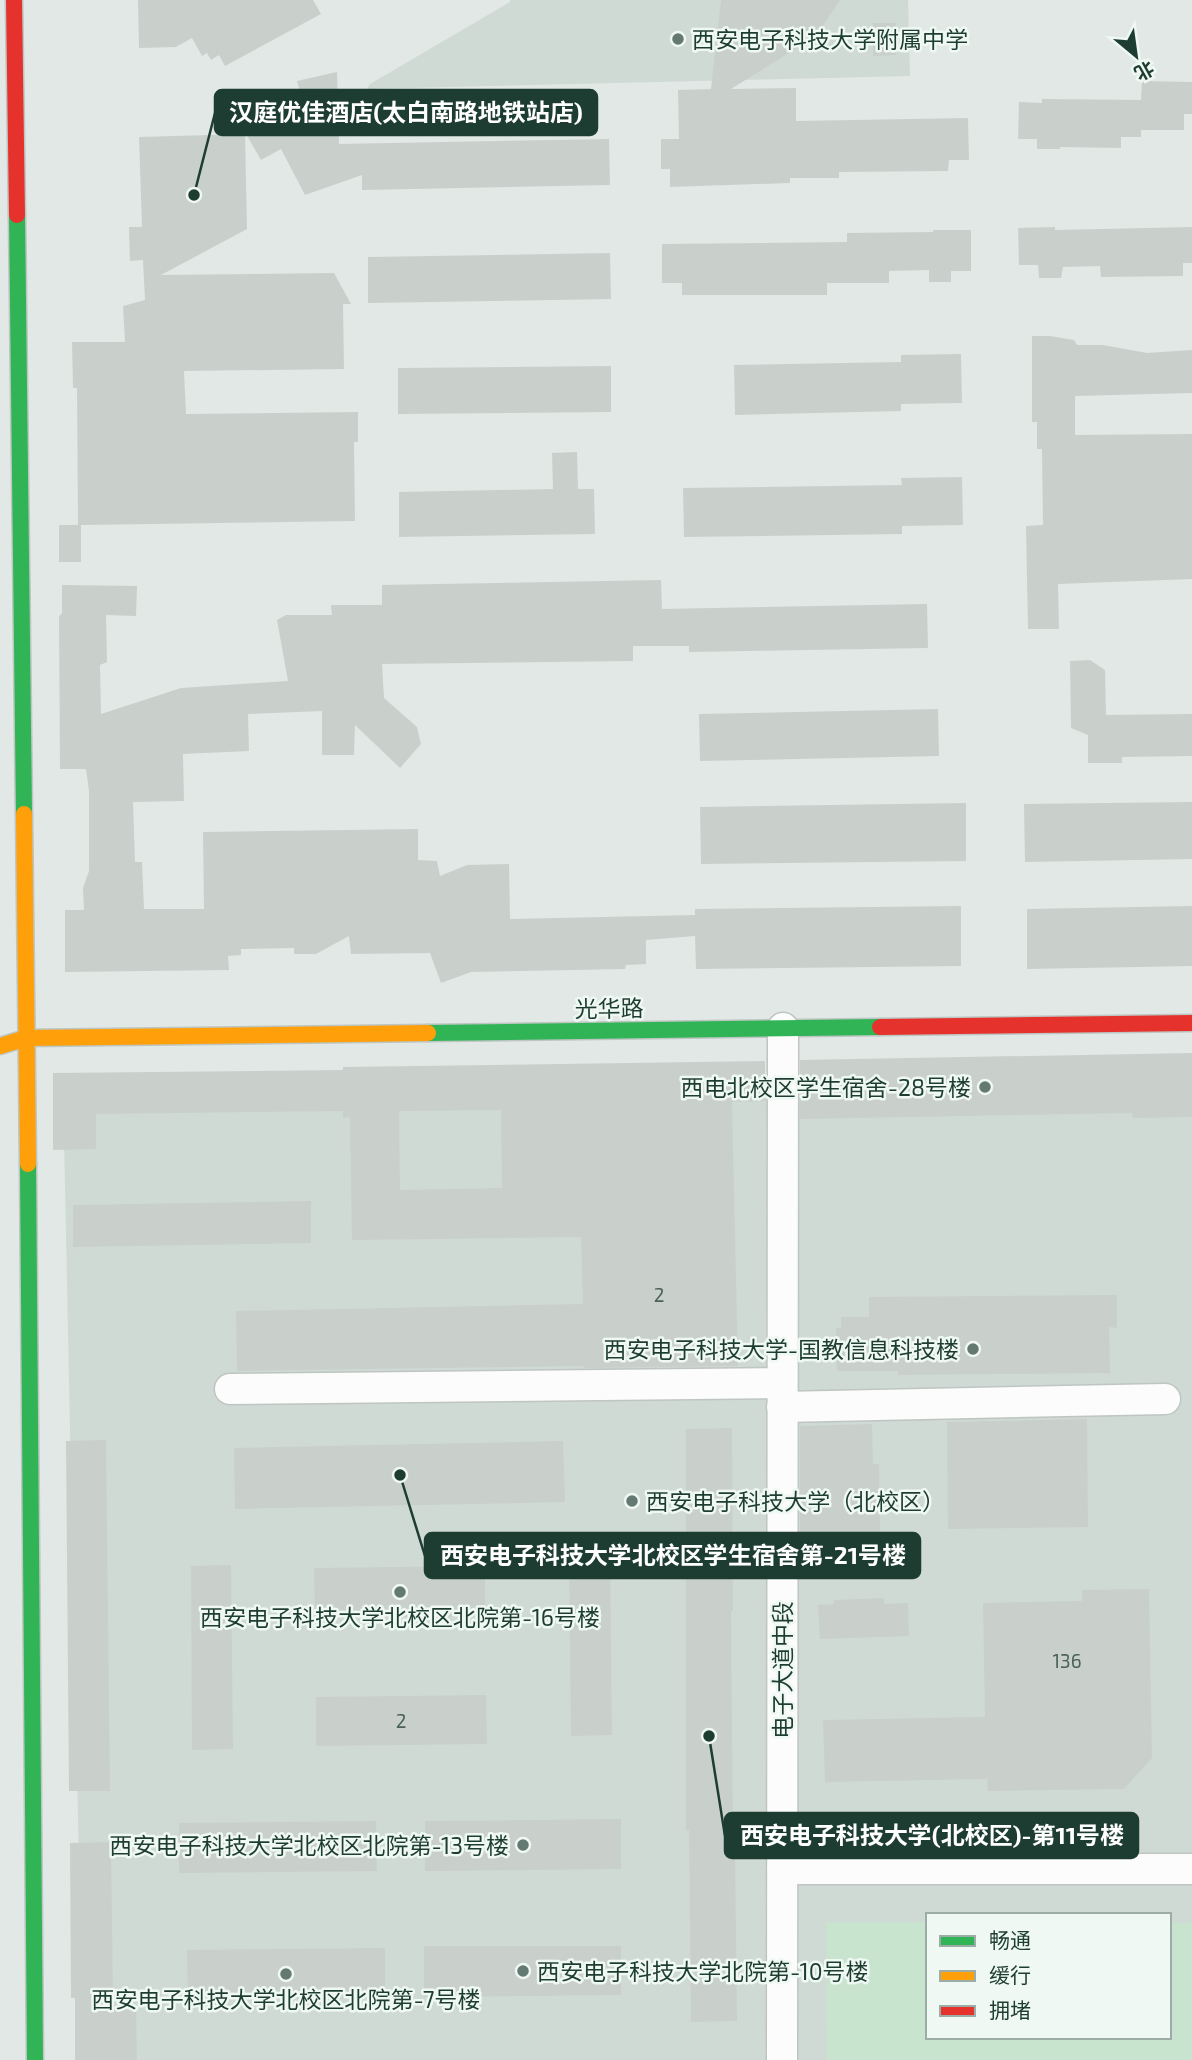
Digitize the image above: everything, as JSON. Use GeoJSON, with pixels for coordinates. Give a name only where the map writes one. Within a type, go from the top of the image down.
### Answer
{"type":"FeatureCollection","features":[{"type":"Feature","properties":{"kind":"main road"},"geometry":{"type":"LineString","coordinates":[[14,0],[35,2060]]}},
{"type":"Feature","properties":{"kind":"main road","name":"光华路"},"geometry":{"type":"LineString","coordinates":[[0,1033],[26,1038],[1192,1023]]}},
{"type":"Feature","properties":{"kind":"main road","name":"光华路"},"geometry":{"type":"LineString","coordinates":[[0,1046],[26,1038]]}},
{"type":"Feature","properties":{"kind":"street","name":"电子大道中段"},"geometry":{"type":"LineString","coordinates":[[782,2060],[783,1028]]}},
{"type":"Feature","properties":{"kind":"street"},"geometry":{"type":"LineString","coordinates":[[230,1389],[1165,1399]]}},
{"type":"Feature","properties":{"kind":"street"},"geometry":{"type":"LineString","coordinates":[[782,1869],[1192,1869]]}},
{"type":"Feature","properties":{"kind":"shaded area","name":"西安电子科技大学附属中学"},"geometry":{"type":"Polygon","coordinates":[[[510,0],[908,0],[910,76],[367,89],[370,84],[510,0]]]}},
{"type":"Feature","properties":{"kind":"shaded area","name":"西安电子科技大学（北校区）"},"geometry":{"type":"Polygon","coordinates":[[[1192,1072],[1192,2060],[83,2060],[63,1088],[1192,1072]]]}},
{"type":"Feature","properties":{"kind":"green space"},"geometry":{"type":"Polygon","coordinates":[[[826,1922],[926,1922],[926,2039],[1171,2039],[1171,1923],[1192,1923],[1192,2060],[827,2060],[826,1922]]]}},
{"type":"Feature","properties":{"kind":"building"},"geometry":{"type":"Polygon","coordinates":[[[138,0],[313,0],[321,14],[225,66],[219,55],[211,60],[207,53],[202,56],[192,38],[176,47],[139,48],[138,0]]]}},
{"type":"Feature","properties":{"kind":"building"},"geometry":{"type":"Polygon","coordinates":[[[721,0],[840,0],[816,36],[731,89],[796,88],[796,121],[968,118],[969,160],[949,160],[948,171],[839,172],[839,178],[790,178],[790,183],[670,187],[670,169],[661,169],[661,139],[679,139],[678,90],[711,89],[721,0]]]}},
{"type":"Feature","properties":{"kind":"building"},"geometry":{"type":"Polygon","coordinates":[[[873,23],[896,23],[896,55],[873,56],[873,23]]]}},
{"type":"Feature","properties":{"kind":"building"},"geometry":{"type":"Polygon","coordinates":[[[337,72],[339,144],[609,139],[610,185],[362,190],[362,175],[305,195],[281,149],[261,160],[246,134],[273,133],[258,104],[300,92],[297,81],[337,72]]]}},
{"type":"Feature","properties":{"kind":"building"},"geometry":{"type":"Polygon","coordinates":[[[1142,81],[1192,82],[1192,114],[1184,114],[1184,130],[1141,130],[1141,137],[1121,137],[1121,148],[1037,149],[1037,139],[1018,139],[1019,102],[1042,103],[1042,99],[1141,100],[1142,81]]]}},
{"type":"Feature","properties":{"kind":"building"},"geometry":{"type":"Polygon","coordinates":[[[245,134],[247,229],[161,275],[334,273],[351,304],[343,304],[344,369],[184,371],[186,414],[358,412],[358,442],[354,442],[355,521],[81,525],[81,562],[59,562],[59,525],[78,525],[77,388],[73,388],[72,342],[125,342],[123,306],[145,300],[143,260],[130,261],[129,227],[142,227],[139,137],[245,134]]]}},
{"type":"Feature","properties":{"kind":"building"},"geometry":{"type":"Polygon","coordinates":[[[1055,227],[1055,230],[1192,227],[1192,263],[1183,263],[1183,276],[1101,277],[1100,266],[1063,267],[1061,278],[1039,278],[1038,265],[1019,265],[1018,228],[1055,227]]]}},
{"type":"Feature","properties":{"kind":"building"},"geometry":{"type":"Polygon","coordinates":[[[971,230],[971,271],[951,271],[951,282],[929,282],[929,270],[889,271],[889,283],[827,283],[827,295],[682,295],[682,283],[662,283],[662,244],[847,242],[847,233],[971,230]]]}},
{"type":"Feature","properties":{"kind":"building"},"geometry":{"type":"Polygon","coordinates":[[[610,253],[611,299],[368,303],[368,257],[610,253]]]}},
{"type":"Feature","properties":{"kind":"building"},"geometry":{"type":"Polygon","coordinates":[[[1032,336],[1050,336],[1074,340],[1077,345],[1103,345],[1147,353],[1192,350],[1192,393],[1075,396],[1075,435],[1192,434],[1192,579],[1058,584],[1059,629],[1028,629],[1026,526],[1043,525],[1042,449],[1037,449],[1037,422],[1032,422],[1032,336]]]}},
{"type":"Feature","properties":{"kind":"building"},"geometry":{"type":"Polygon","coordinates":[[[961,354],[962,403],[901,404],[901,411],[735,415],[734,365],[901,362],[901,355],[961,354]]]}},
{"type":"Feature","properties":{"kind":"building"},"geometry":{"type":"Polygon","coordinates":[[[611,366],[611,412],[398,414],[398,368],[611,366]]]}},
{"type":"Feature","properties":{"kind":"building"},"geometry":{"type":"Polygon","coordinates":[[[577,452],[578,489],[594,489],[595,534],[399,537],[399,492],[553,489],[552,453],[577,452]]]}},
{"type":"Feature","properties":{"kind":"building"},"geometry":{"type":"Polygon","coordinates":[[[962,477],[963,525],[902,526],[902,534],[684,537],[683,488],[902,485],[901,478],[962,477]]]}},
{"type":"Feature","properties":{"kind":"building"},"geometry":{"type":"Polygon","coordinates":[[[661,580],[662,609],[927,604],[928,648],[689,652],[689,646],[633,646],[633,661],[382,664],[384,698],[417,727],[421,744],[400,768],[355,725],[354,755],[322,755],[322,711],[248,714],[249,751],[183,754],[184,801],[133,802],[135,862],[142,862],[144,909],[204,909],[203,832],[418,829],[418,860],[437,861],[440,876],[467,865],[509,864],[510,919],[695,915],[695,909],[961,906],[961,966],[696,969],[695,936],[646,940],[646,964],[626,965],[625,969],[471,972],[441,983],[430,953],[351,954],[349,936],[316,954],[294,954],[294,948],[241,949],[241,955],[228,956],[229,970],[65,972],[65,910],[84,910],[83,888],[89,871],[89,791],[86,769],[60,769],[59,617],[62,613],[62,585],[137,586],[136,616],[106,615],[107,662],[100,665],[101,714],[181,688],[288,681],[277,620],[286,615],[332,615],[331,605],[382,605],[382,585],[661,580]]]}},
{"type":"Feature","properties":{"kind":"building"},"geometry":{"type":"Polygon","coordinates":[[[1090,660],[1105,670],[1106,715],[1192,714],[1192,756],[1122,757],[1122,763],[1088,763],[1088,735],[1071,728],[1070,661],[1090,660]]]}},
{"type":"Feature","properties":{"kind":"building"},"geometry":{"type":"Polygon","coordinates":[[[938,709],[939,756],[700,761],[699,714],[938,709]]]}},
{"type":"Feature","properties":{"kind":"building"},"geometry":{"type":"Polygon","coordinates":[[[1192,802],[1192,859],[1025,862],[1024,804],[1192,802]]]}},
{"type":"Feature","properties":{"kind":"building"},"geometry":{"type":"Polygon","coordinates":[[[966,803],[966,861],[701,864],[700,807],[966,803]]]}},
{"type":"Feature","properties":{"kind":"building"},"geometry":{"type":"Polygon","coordinates":[[[1192,906],[1192,966],[1027,969],[1027,909],[1192,906]]]}},
{"type":"Feature","properties":{"kind":"building","name":"西电北校区学生宿舍-28号楼"},"geometry":{"type":"Polygon","coordinates":[[[1192,1053],[1192,1117],[1133,1118],[1132,1113],[800,1119],[800,1060],[1192,1053]]]}},
{"type":"Feature","properties":{"kind":"building"},"geometry":{"type":"Polygon","coordinates":[[[765,1061],[765,1101],[732,1102],[738,1366],[237,1371],[236,1311],[583,1304],[581,1237],[352,1240],[350,1117],[343,1118],[343,1111],[96,1114],[96,1149],[53,1150],[53,1073],[343,1070],[343,1067],[765,1061]],[[501,1110],[399,1111],[400,1190],[502,1188],[501,1110]]]}},
{"type":"Feature","properties":{"kind":"building"},"geometry":{"type":"Polygon","coordinates":[[[311,1201],[311,1243],[73,1247],[73,1205],[311,1201]]]}},
{"type":"Feature","properties":{"kind":"building","name":"西安电子科技大学-国教信息科技楼"},"geometry":{"type":"Polygon","coordinates":[[[1117,1295],[1117,1328],[1109,1327],[1110,1373],[898,1375],[898,1371],[837,1371],[836,1328],[841,1328],[841,1317],[869,1317],[869,1297],[1117,1295]]]}},
{"type":"Feature","properties":{"kind":"building"},"geometry":{"type":"Polygon","coordinates":[[[1087,1419],[1088,1527],[948,1529],[947,1422],[1087,1419]]]}},
{"type":"Feature","properties":{"kind":"building"},"geometry":{"type":"Polygon","coordinates":[[[872,1424],[873,1464],[879,1464],[880,1532],[800,1534],[800,1426],[872,1424]]]}},
{"type":"Feature","properties":{"kind":"building"},"geometry":{"type":"Polygon","coordinates":[[[732,1428],[733,1850],[737,2021],[691,2022],[689,1830],[686,1831],[686,1429],[732,1428]]]}},
{"type":"Feature","properties":{"kind":"building"},"geometry":{"type":"Polygon","coordinates":[[[106,1440],[110,1791],[69,1791],[66,1441],[106,1440]]]}},
{"type":"Feature","properties":{"kind":"building"},"geometry":{"type":"Polygon","coordinates":[[[563,1441],[565,1502],[235,1509],[234,1448],[563,1441]]]}},
{"type":"Feature","properties":{"kind":"building"},"geometry":{"type":"Polygon","coordinates":[[[610,1551],[612,1735],[571,1736],[569,1552],[610,1551]]]}},
{"type":"Feature","properties":{"kind":"building"},"geometry":{"type":"Polygon","coordinates":[[[231,1565],[233,1749],[192,1750],[191,1566],[231,1565]]]}},
{"type":"Feature","properties":{"kind":"building","name":"西安电子科技大学北校区北院第-16号楼"},"geometry":{"type":"Polygon","coordinates":[[[485,1566],[485,1616],[315,1618],[314,1568],[485,1566]]]}},
{"type":"Feature","properties":{"kind":"building"},"geometry":{"type":"Polygon","coordinates":[[[1149,1589],[1152,1758],[1124,1789],[988,1791],[987,1779],[825,1782],[823,1720],[985,1717],[983,1603],[1082,1601],[1082,1590],[1149,1589]]]}},
{"type":"Feature","properties":{"kind":"building"},"geometry":{"type":"Polygon","coordinates":[[[884,1598],[884,1604],[908,1603],[909,1636],[820,1639],[818,1605],[834,1604],[834,1600],[884,1598]]]}},
{"type":"Feature","properties":{"kind":"building"},"geometry":{"type":"Polygon","coordinates":[[[486,1695],[487,1744],[316,1746],[316,1697],[486,1695]]]}},
{"type":"Feature","properties":{"kind":"building","name":"西安电子科技大学北校区北院第-13号楼"},"geometry":{"type":"Polygon","coordinates":[[[621,1819],[621,1869],[425,1871],[425,1821],[621,1819]]]}},
{"type":"Feature","properties":{"kind":"building"},"geometry":{"type":"Polygon","coordinates":[[[376,1821],[377,1871],[179,1873],[179,1823],[376,1821]]]}},
{"type":"Feature","properties":{"kind":"building"},"geometry":{"type":"Polygon","coordinates":[[[111,1842],[113,2005],[136,2005],[137,2060],[75,2060],[75,1998],[71,1998],[70,1843],[111,1842]]]}},
{"type":"Feature","properties":{"kind":"building","name":"西安电子科技大学北院第-10号楼"},"geometry":{"type":"Polygon","coordinates":[[[424,1946],[621,1946],[621,1995],[424,1997],[424,1946]]]}},
{"type":"Feature","properties":{"kind":"building","name":"西安电子科技大学北校区北院第-7号楼"},"geometry":{"type":"Polygon","coordinates":[[[385,1948],[385,1998],[188,1999],[187,1950],[385,1948]]]}},
{"type":"Feature","properties":{"kind":"traffic: fast"},"geometry":{"type":"LineString","coordinates":[[17,215],[24,814]]}},
{"type":"Feature","properties":{"kind":"traffic: fast"},"geometry":{"type":"LineString","coordinates":[[428,1033],[880,1027]]}},
{"type":"Feature","properties":{"kind":"traffic: fast"},"geometry":{"type":"LineString","coordinates":[[28,1164],[35,2060]]}},
{"type":"Feature","properties":{"kind":"traffic: slow"},"geometry":{"type":"LineString","coordinates":[[24,814],[28,1164]]}},
{"type":"Feature","properties":{"kind":"traffic: slow"},"geometry":{"type":"LineString","coordinates":[[0,1046],[26,1038],[428,1033]]}},
{"type":"Feature","properties":{"kind":"traffic: jam"},"geometry":{"type":"LineString","coordinates":[[14,0],[17,215]]}},
{"type":"Feature","properties":{"kind":"traffic: jam"},"geometry":{"type":"LineString","coordinates":[[880,1027],[1192,1023]]}},
{"type":"Feature","properties":{"kind":"place","name":"西安电子科技大学附属中学"},"geometry":{"type":"Point","coordinates":[678,39]}},
{"type":"Feature","properties":{"kind":"place","name":"汉庭优佳酒店(太白南路地铁站店)"},"geometry":{"type":"Point","coordinates":[194,195]}},
{"type":"Feature","properties":{"kind":"place","name":"西电北校区学生宿舍-28号楼"},"geometry":{"type":"Point","coordinates":[985,1087]}},
{"type":"Feature","properties":{"kind":"place","name":"西安电子科技大学-国教信息科技楼"},"geometry":{"type":"Point","coordinates":[973,1349]}},
{"type":"Feature","properties":{"kind":"place","name":"西安电子科技大学北校区学生宿舍第-21号楼"},"geometry":{"type":"Point","coordinates":[400,1475]}},
{"type":"Feature","properties":{"kind":"place","name":"西安电子科技大学（北校区）"},"geometry":{"type":"Point","coordinates":[632,1501]}},
{"type":"Feature","properties":{"kind":"place","name":"西安电子科技大学北校区北院第-16号楼"},"geometry":{"type":"Point","coordinates":[400,1592]}},
{"type":"Feature","properties":{"kind":"place","name":"西安电子科技大学(北校区)-第11号楼"},"geometry":{"type":"Point","coordinates":[709,1736]}},
{"type":"Feature","properties":{"kind":"place","name":"西安电子科技大学北校区北院第-13号楼"},"geometry":{"type":"Point","coordinates":[523,1845]}},
{"type":"Feature","properties":{"kind":"place","name":"西安电子科技大学北院第-10号楼"},"geometry":{"type":"Point","coordinates":[523,1971]}},
{"type":"Feature","properties":{"kind":"place","name":"西安电子科技大学北校区北院第-7号楼"},"geometry":{"type":"Point","coordinates":[286,1974]}}]}
